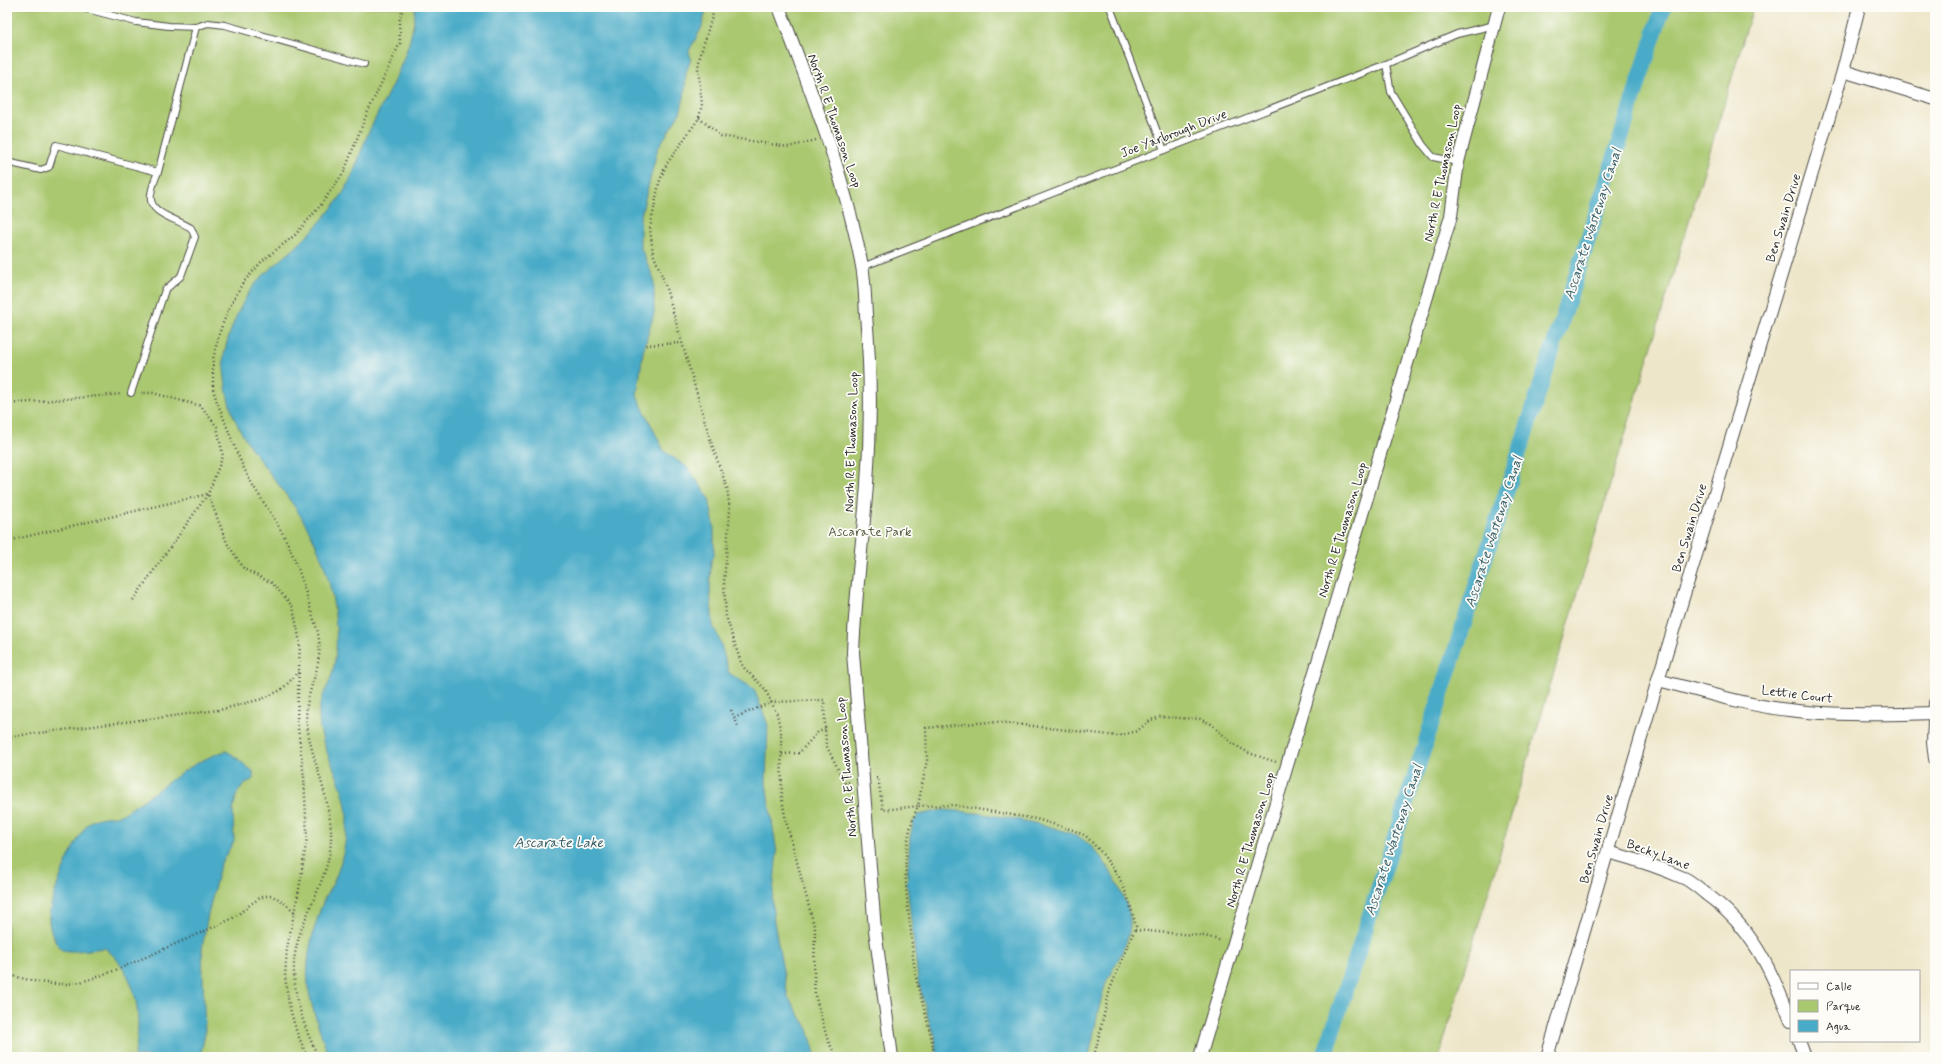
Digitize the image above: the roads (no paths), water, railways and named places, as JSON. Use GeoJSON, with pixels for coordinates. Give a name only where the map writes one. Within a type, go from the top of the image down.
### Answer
{"type":"FeatureCollection","features":[{"type":"Feature","properties":{"kind":"street","name":"North R E Thomason Loop"},"geometry":{"type":"LineString","coordinates":[[779,7],[826,137],[849,213],[862,267],[869,347],[869,444],[867,485],[854,612],[853,653],[875,930],[892,1057]]}},
{"type":"Feature","properties":{"kind":"street","name":"North R E Thomason Loop"},"geometry":{"type":"LineString","coordinates":[[1200,1057],[1451,216],[1458,162],[1499,7]]}},
{"type":"Feature","properties":{"kind":"street","name":"Ben Swain Drive"},"geometry":{"type":"LineString","coordinates":[[1546,1057],[1658,680],[1843,71],[1859,7]]}},
{"type":"Feature","properties":{"kind":"street"},"geometry":{"type":"LineString","coordinates":[[1843,71],[1935,99]]}},
{"type":"Feature","properties":{"kind":"street","name":"Lettie Court"},"geometry":{"type":"LineString","coordinates":[[1658,680],[1739,701],[1788,710],[1844,714],[1934,713]]}},
{"type":"Feature","properties":{"kind":"street"},"geometry":{"type":"LineString","coordinates":[[1935,703],[1933,742],[1935,759]]}},
{"type":"Feature","properties":{"kind":"street","name":"Becky Lane"},"geometry":{"type":"LineString","coordinates":[[1608,852],[1687,880],[1720,904],[1735,918],[1752,940],[1774,977],[1790,1018]]}},
{"type":"Feature","properties":{"kind":"street"},"geometry":{"type":"LineString","coordinates":[[1799,1042],[1805,1057]]}},
{"type":"Feature","properties":{"kind":"lane"},"geometry":{"type":"LineString","coordinates":[[79,7],[136,22],[196,27],[208,23],[225,25],[364,64]]}},
{"type":"Feature","properties":{"kind":"lane"},"geometry":{"type":"LineString","coordinates":[[104,14],[106,7]]}},
{"type":"Feature","properties":{"kind":"lane"},"geometry":{"type":"LineString","coordinates":[[1110,7],[1164,150]]}},
{"type":"Feature","properties":{"kind":"lane","name":"Joe Yarbrough Drive"},"geometry":{"type":"LineString","coordinates":[[862,267],[1386,64],[1457,34],[1495,25]]}},
{"type":"Feature","properties":{"kind":"lane"},"geometry":{"type":"LineString","coordinates":[[131,393],[164,290],[181,276],[195,237],[191,228],[156,211],[151,202],[150,194],[158,172],[196,27]]}},
{"type":"Feature","properties":{"kind":"lane"},"geometry":{"type":"LineString","coordinates":[[1386,64],[1391,92],[1423,145],[1433,156],[1458,162]]}},
{"type":"Feature","properties":{"kind":"lane"},"geometry":{"type":"LineString","coordinates":[[7,162],[40,170],[50,167],[56,145],[158,172]]}},
{"type":"Feature","properties":{"kind":"water","name":"Ascarate Lake"},"geometry":{"type":"Polygon","coordinates":[[[415,7],[707,7],[701,29],[689,51],[691,59],[686,73],[684,98],[680,113],[658,148],[640,219],[640,246],[654,279],[654,313],[643,352],[637,396],[664,451],[688,468],[709,498],[714,526],[714,555],[711,561],[710,591],[713,625],[720,641],[729,673],[754,689],[768,725],[766,783],[777,853],[772,902],[774,922],[788,997],[808,1029],[816,1057],[328,1057],[309,994],[307,975],[313,934],[323,902],[335,879],[340,864],[344,849],[347,825],[342,790],[322,739],[319,712],[322,697],[332,674],[336,651],[334,605],[326,571],[308,528],[296,508],[248,443],[233,414],[228,397],[224,372],[224,358],[228,339],[234,322],[250,291],[266,273],[296,247],[324,218],[339,199],[348,184],[367,136],[404,57],[410,41],[415,7]]]}},
{"type":"Feature","properties":{"kind":"water"},"geometry":{"type":"Polygon","coordinates":[[[226,751],[253,771],[253,779],[245,784],[237,793],[233,810],[234,841],[220,865],[208,914],[202,949],[205,1034],[200,1057],[134,1057],[138,1027],[137,1012],[131,984],[125,971],[105,948],[71,951],[62,950],[50,929],[50,908],[58,882],[70,854],[83,830],[89,823],[98,818],[117,816],[126,812],[187,769],[226,751]]]}},
{"type":"Feature","properties":{"kind":"water"},"geometry":{"type":"Polygon","coordinates":[[[943,810],[995,816],[1058,829],[1085,841],[1110,870],[1128,909],[1130,929],[1125,945],[1109,976],[1103,992],[1089,1057],[936,1057],[935,1035],[930,1025],[918,980],[907,884],[910,837],[913,823],[918,815],[943,810]]]}},
{"type":"Feature","properties":{"kind":"waterway","name":"Ascarate Wasteway Canal"},"geometry":{"type":"LineString","coordinates":[[1324,1057],[1663,7]]}},
{"type":"Feature","properties":{"kind":"park label","name":"Ascarate Park"},"geometry":{"type":"Point","coordinates":[870,532]}}]}
